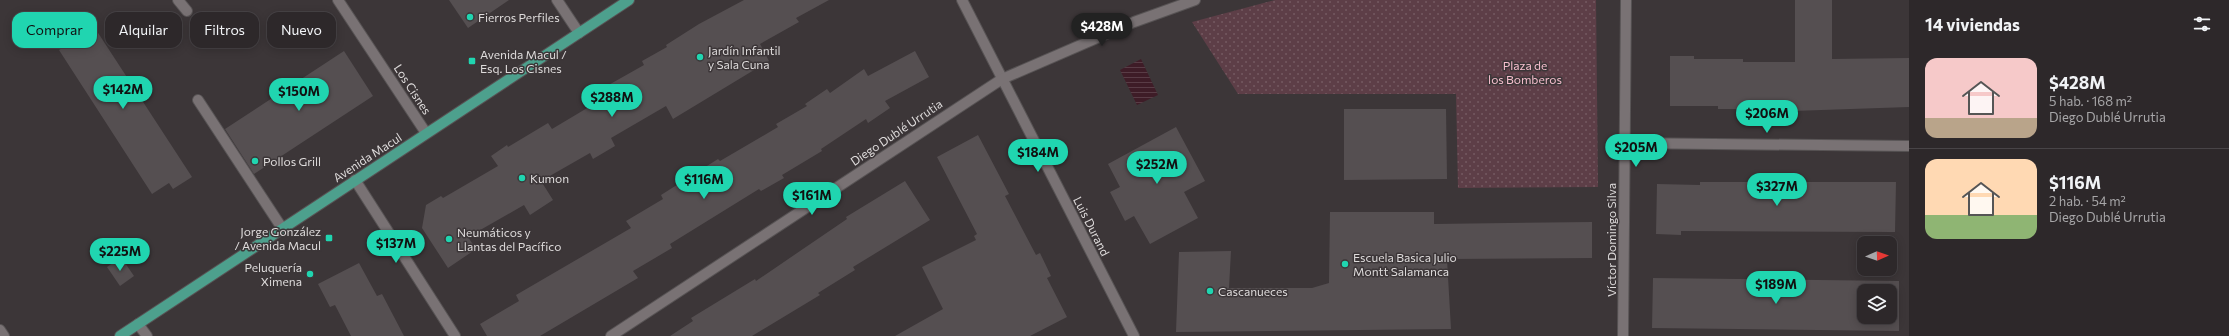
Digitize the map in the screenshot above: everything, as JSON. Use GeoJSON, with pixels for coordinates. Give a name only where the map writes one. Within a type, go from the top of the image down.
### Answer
{"type":"FeatureCollection","features":[{"type":"Feature","properties":{"kind":"main road","name":"Avenida Macul"},"geometry":{"type":"LineString","coordinates":[[120,336],[629,0]]}},
{"type":"Feature","properties":{"kind":"street"},"geometry":{"type":"LineString","coordinates":[[178,0],[187,11]]}},
{"type":"Feature","properties":{"kind":"street","name":"Los Cisnes"},"geometry":{"type":"LineString","coordinates":[[338,0],[426,133]]}},
{"type":"Feature","properties":{"kind":"street"},"geometry":{"type":"LineString","coordinates":[[557,0],[578,33]]}},
{"type":"Feature","properties":{"kind":"street","name":"Luis Durand"},"geometry":{"type":"LineString","coordinates":[[962,0],[1134,336]]}},
{"type":"Feature","properties":{"kind":"street","name":"Diego Dublé Urrutia"},"geometry":{"type":"LineString","coordinates":[[611,336],[1002,79],[1134,22],[1195,0]]}},
{"type":"Feature","properties":{"kind":"street","name":"Víctor Domingo Silva"},"geometry":{"type":"LineString","coordinates":[[1623,336],[1626,0]]}},
{"type":"Feature","properties":{"kind":"street"},"geometry":{"type":"LineString","coordinates":[[198,100],[282,228]]}},
{"type":"Feature","properties":{"kind":"street"},"geometry":{"type":"LineString","coordinates":[[1625,143],[1909,146]]}},
{"type":"Feature","properties":{"kind":"street"},"geometry":{"type":"LineString","coordinates":[[355,180],[455,336]]}},
{"type":"Feature","properties":{"kind":"street"},"geometry":{"type":"LineString","coordinates":[[138,324],[146,336]]}},
{"type":"Feature","properties":{"kind":"street"},"geometry":{"type":"LineString","coordinates":[[0,330],[4,336]]}},
{"type":"Feature","properties":{"kind":"green space","name":"Plaza de los Bomberos"},"geometry":{"type":"Polygon","coordinates":[[[1275,0],[1596,0],[1598,187],[1458,188],[1456,94],[1238,94],[1192,22],[1275,0]]]}},
{"type":"Feature","properties":{"kind":"shaded area"},"geometry":{"type":"Polygon","coordinates":[[[1141,59],[1158,95],[1137,105],[1120,70],[1141,59]]]}},
{"type":"Feature","properties":{"kind":"building"},"geometry":{"type":"Polygon","coordinates":[[[449,0],[509,0],[468,28],[449,0]]]}},
{"type":"Feature","properties":{"kind":"building"},"geometry":{"type":"Polygon","coordinates":[[[744,0],[829,0],[796,18],[799,22],[760,44],[769,61],[673,119],[666,106],[611,138],[615,146],[593,159],[590,153],[541,181],[553,200],[530,215],[524,205],[468,237],[476,249],[448,268],[422,228],[426,205],[441,196],[443,198],[498,166],[491,156],[507,145],[508,147],[548,123],[552,129],[609,95],[605,87],[644,65],[642,61],[667,47],[666,45],[699,24],[744,0]]]}},
{"type":"Feature","properties":{"kind":"building"},"geometry":{"type":"Polygon","coordinates":[[[1795,0],[1832,0],[1832,59],[1909,58],[1909,107],[1763,112],[1763,109],[1718,109],[1718,106],[1670,106],[1670,56],[1694,56],[1694,59],[1743,59],[1743,62],[1795,62],[1795,0]]]}},
{"type":"Feature","properties":{"kind":"building"},"geometry":{"type":"Polygon","coordinates":[[[97,31],[105,44],[105,48],[108,48],[192,177],[173,189],[169,183],[152,194],[59,50],[62,48],[97,48],[97,31]]]}},
{"type":"Feature","properties":{"kind":"building"},"geometry":{"type":"Polygon","coordinates":[[[344,51],[373,96],[254,174],[225,129],[344,51]]]}},
{"type":"Feature","properties":{"kind":"building"},"geometry":{"type":"Polygon","coordinates":[[[915,51],[929,77],[885,101],[890,108],[868,123],[866,119],[821,149],[822,151],[782,175],[784,178],[761,191],[759,189],[670,244],[672,248],[633,271],[638,278],[540,336],[487,336],[480,324],[519,301],[516,295],[631,228],[626,221],[663,199],[661,195],[718,159],[720,161],[778,127],[776,124],[807,106],[805,104],[827,89],[830,93],[864,69],[868,76],[915,51]]]}},
{"type":"Feature","properties":{"kind":"building"},"geometry":{"type":"Polygon","coordinates":[[[1344,109],[1446,109],[1447,179],[1344,180],[1344,109]]]}},
{"type":"Feature","properties":{"kind":"building"},"geometry":{"type":"Polygon","coordinates":[[[1176,127],[1205,181],[1184,192],[1198,218],[1150,244],[1134,216],[1125,221],[1110,192],[1120,187],[1108,164],[1176,127]]]}},
{"type":"Feature","properties":{"kind":"building"},"geometry":{"type":"Polygon","coordinates":[[[978,135],[1009,194],[1005,196],[1036,255],[1040,253],[1051,276],[1047,278],[1067,317],[1030,336],[895,336],[943,309],[922,267],[976,240],[974,236],[977,234],[937,157],[978,135]]]}},
{"type":"Feature","properties":{"kind":"building"},"geometry":{"type":"Polygon","coordinates":[[[905,181],[930,220],[853,267],[855,270],[818,293],[820,295],[752,336],[670,336],[693,321],[691,318],[755,279],[756,281],[847,219],[846,217],[905,181]]]}},
{"type":"Feature","properties":{"kind":"building"},"geometry":{"type":"Polygon","coordinates":[[[1700,182],[1896,182],[1895,232],[1681,231],[1681,235],[1656,234],[1657,184],[1700,185],[1700,182]]]}},
{"type":"Feature","properties":{"kind":"building"},"geometry":{"type":"Polygon","coordinates":[[[1330,212],[1434,212],[1434,224],[1592,222],[1592,258],[1447,259],[1451,329],[1176,332],[1179,252],[1231,251],[1229,288],[1312,288],[1329,283],[1330,212]]]}},
{"type":"Feature","properties":{"kind":"building"},"geometry":{"type":"Polygon","coordinates":[[[121,257],[134,276],[120,286],[107,267],[121,257]]]}},
{"type":"Feature","properties":{"kind":"building"},"geometry":{"type":"Polygon","coordinates":[[[359,263],[377,296],[382,294],[404,336],[351,336],[335,305],[330,307],[318,284],[359,263]]]}},
{"type":"Feature","properties":{"kind":"building"},"geometry":{"type":"Polygon","coordinates":[[[1653,278],[1899,281],[1899,331],[1652,328],[1653,278]]]}},
{"type":"Feature","properties":{"kind":"place","name":"Fierros Perfiles"},"geometry":{"type":"Point","coordinates":[470,17]}},
{"type":"Feature","properties":{"kind":"place","name":"Jardín Infantil y Sala Cuna"},"geometry":{"type":"Point","coordinates":[700,57]}},
{"type":"Feature","properties":{"kind":"place","name":"Avenida Macul / Esq. Los Cisnes"},"geometry":{"type":"Point","coordinates":[472,61]}},
{"type":"Feature","properties":{"kind":"place","name":"Pollos Grill"},"geometry":{"type":"Point","coordinates":[255,161]}},
{"type":"Feature","properties":{"kind":"place","name":"Kumon"},"geometry":{"type":"Point","coordinates":[522,178]}},
{"type":"Feature","properties":{"kind":"place","name":"Jorge González / Avenida Macul"},"geometry":{"type":"Point","coordinates":[329,238]}},
{"type":"Feature","properties":{"kind":"place","name":"Neumáticos y Llantas del Pacífico"},"geometry":{"type":"Point","coordinates":[449,239]}},
{"type":"Feature","properties":{"kind":"place","name":"Escuela Basica Julio Montt Salamanca"},"geometry":{"type":"Point","coordinates":[1345,264]}},
{"type":"Feature","properties":{"kind":"place","name":"Peluquería Ximena"},"geometry":{"type":"Point","coordinates":[310,274]}},
{"type":"Feature","properties":{"kind":"place","name":"Cascanueces"},"geometry":{"type":"Point","coordinates":[1210,291]}}]}
